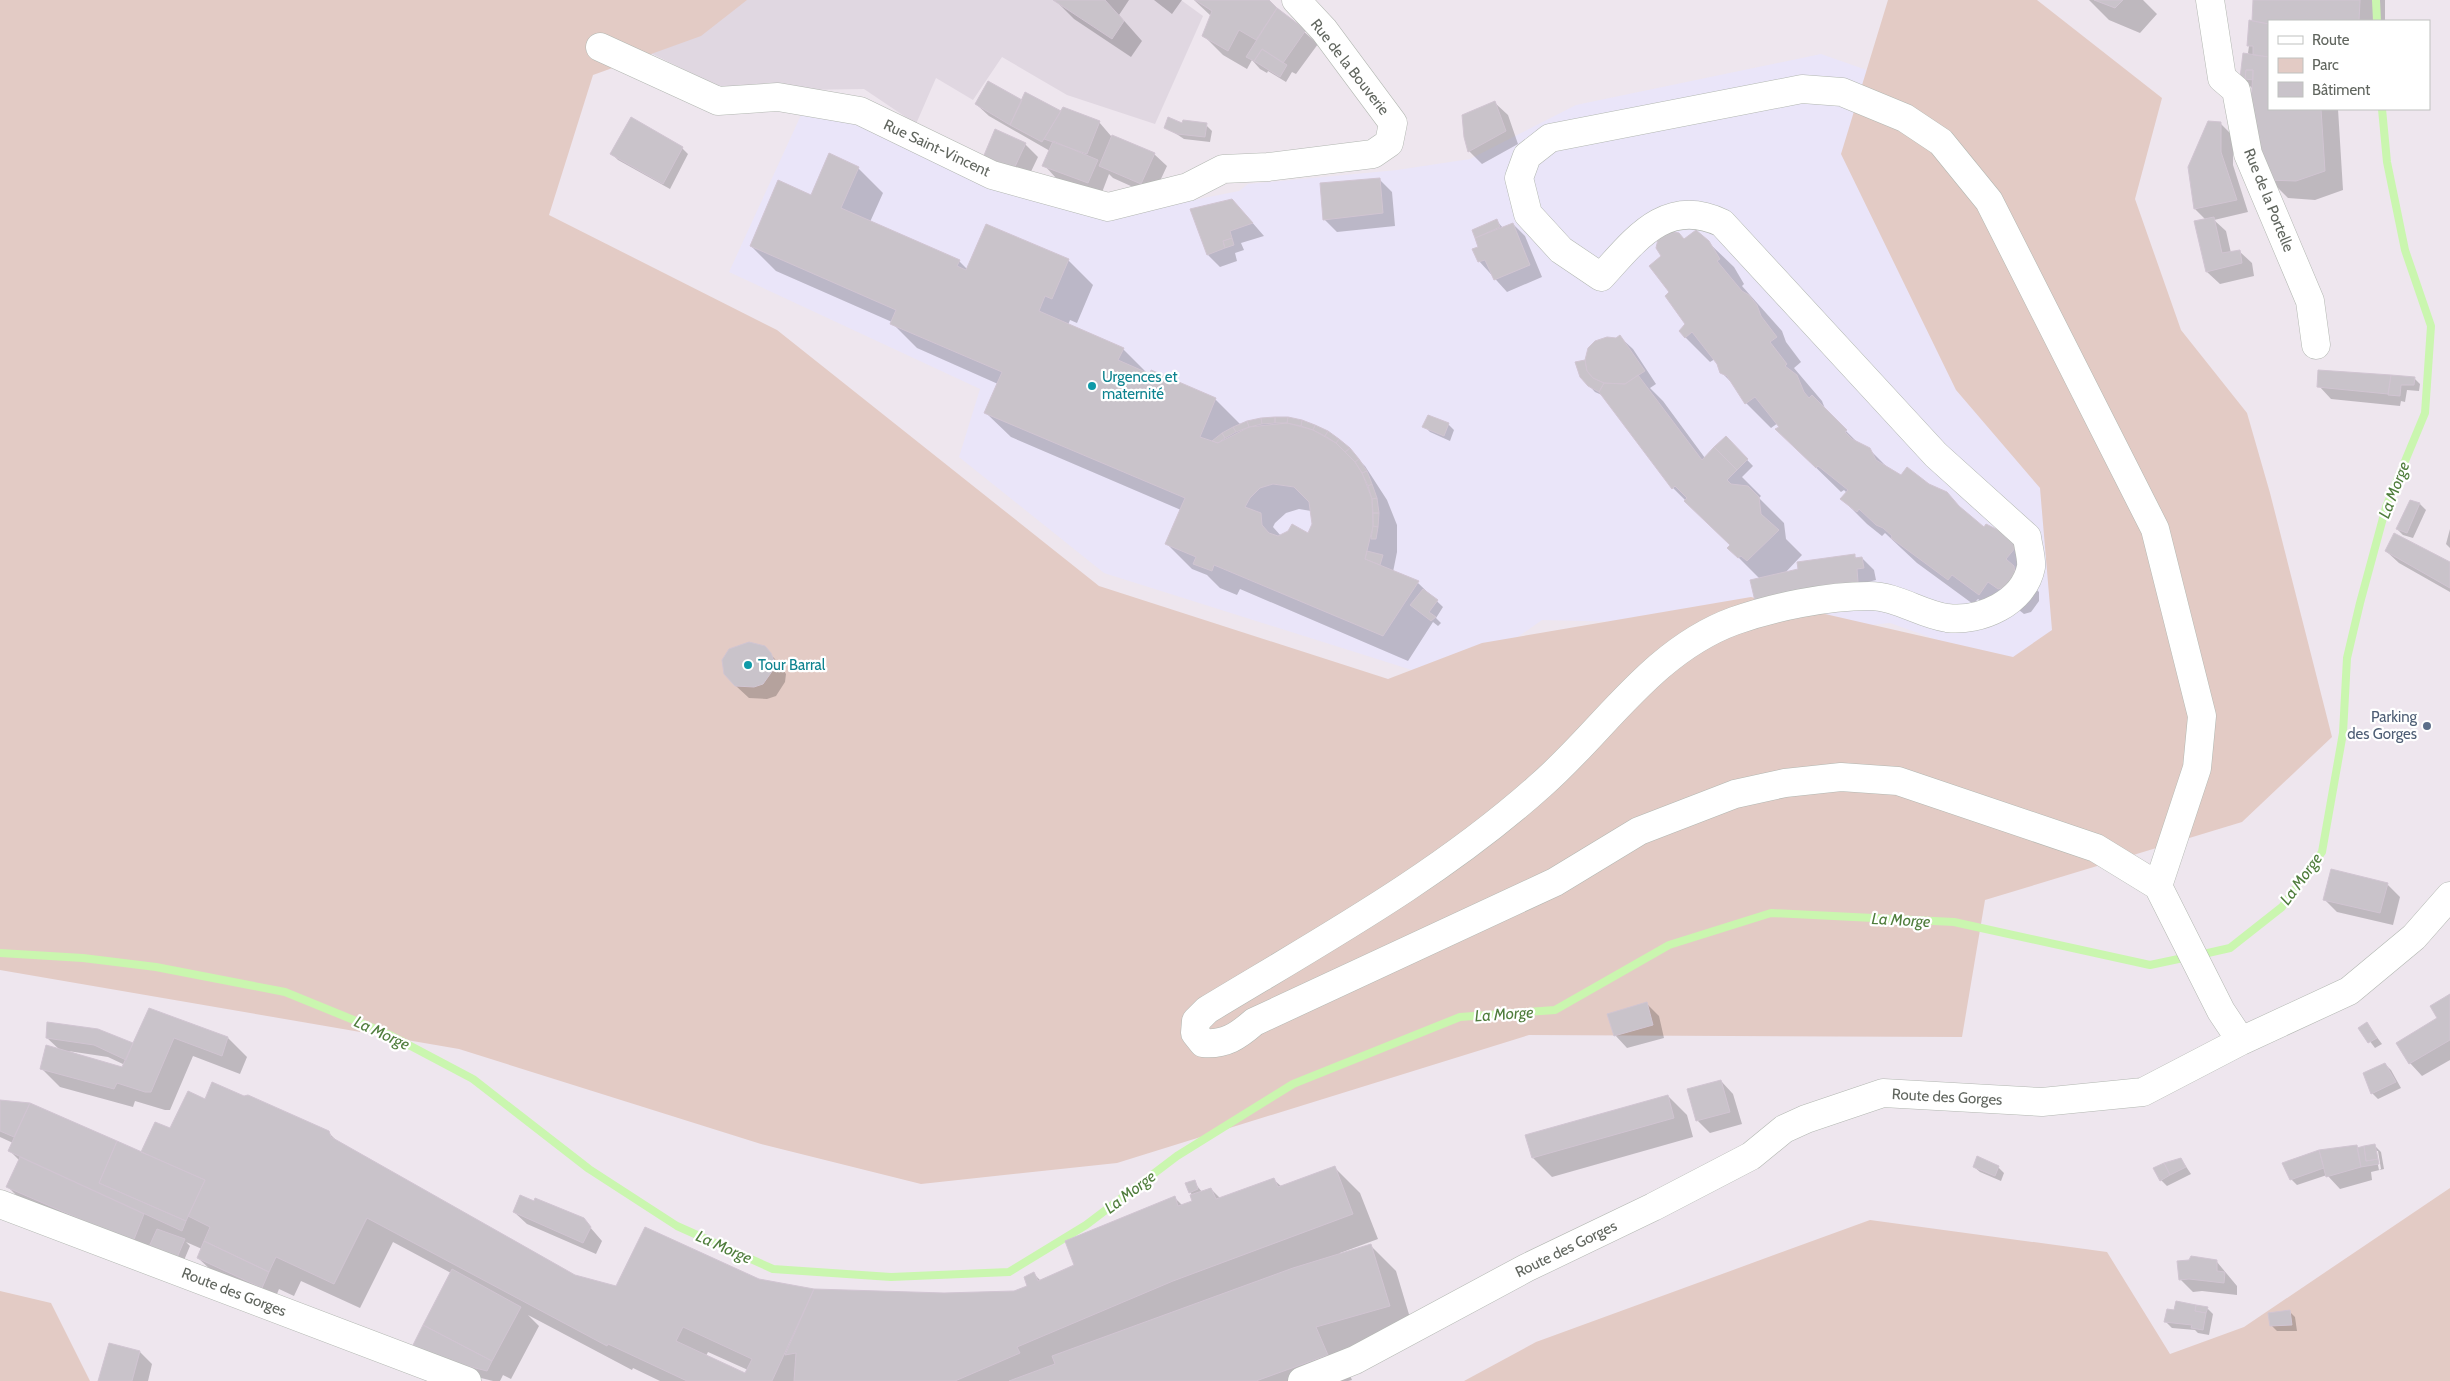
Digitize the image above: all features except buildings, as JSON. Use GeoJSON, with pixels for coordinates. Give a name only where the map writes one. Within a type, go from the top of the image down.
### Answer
{"type":"FeatureCollection","features":[{"type":"Feature","properties":{"kind":"street","name":"Rue de la Bouverie"},"geometry":{"type":"LineString","coordinates":[[1278,165],[1373,154],[1390,143],[1393,123],[1324,30],[1296,0]]}},
{"type":"Feature","properties":{"kind":"street","name":"Rue de la Portelle"},"geometry":{"type":"LineString","coordinates":[[2210,0],[2222,78],[2236,90],[2248,154],[2310,300],[2316,345]]}},
{"type":"Feature","properties":{"kind":"street","name":"Rue Saint-Vincent"},"geometry":{"type":"LineString","coordinates":[[600,47],[718,101],[778,97],[860,111],[992,175],[1108,207],[1188,186],[1223,169],[1278,165]]}},
{"type":"Feature","properties":{"kind":"street"},"geometry":{"type":"LineString","coordinates":[[2163,898],[2198,768],[2202,716],[2155,529],[2050,319],[1989,201],[1983,193],[1941,142],[1905,118],[1842,92],[1802,89],[1550,138],[1527,156],[1519,178],[1528,214],[1561,250],[1601,277],[1643,231],[1666,219],[1687,214],[1708,216],[1722,223],[1936,454],[2027,537],[2031,566],[2022,589],[2002,607],[1979,616],[1947,618],[1887,598],[1868,596],[1785,605],[1732,622],[1686,646],[1647,676],[1542,785],[1471,842],[1373,909],[1207,1010],[1196,1021],[1195,1033],[1203,1044],[1217,1044],[1236,1038],[1254,1022],[1555,882],[1639,832],[1735,794],[1785,783],[1841,778],[1898,781],[2096,848],[2163,898],[2221,1011],[2242,1041]]}},
{"type":"Feature","properties":{"kind":"street","name":"Route des Gorges"},"geometry":{"type":"LineString","coordinates":[[1302,1381],[1355,1360],[1526,1268],[1653,1207],[1751,1156],[1784,1129],[1806,1119],[1883,1093],[2042,1102],[2143,1092],[2242,1041],[2349,990],[2414,937],[2450,896]]}},
{"type":"Feature","properties":{"kind":"street","name":"Route des Gorges"},"geometry":{"type":"LineString","coordinates":[[0,1204],[467,1381]]}},
{"type":"Feature","properties":{"kind":"shaded area"},"geometry":{"type":"Polygon","coordinates":[[[588,0],[1181,0],[1203,16],[1155,124],[1067,95],[1002,57],[973,100],[936,78],[916,124],[864,89],[728,91],[636,46],[588,0]]]}},
{"type":"Feature","properties":{"kind":"shaded area"},"geometry":{"type":"Polygon","coordinates":[[[1821,54],[1898,81],[1967,141],[2076,643],[2011,666],[1890,623],[1762,636],[1666,623],[1542,620],[1453,683],[1104,573],[959,457],[980,389],[729,272],[801,115],[866,126],[1128,213],[1239,191],[1248,184],[1397,170],[1470,159],[1576,105],[1821,54]]]}},
{"type":"Feature","properties":{"kind":"green space"},"geometry":{"type":"Polygon","coordinates":[[[0,0],[747,0],[701,36],[593,75],[549,215],[777,330],[1099,586],[1388,679],[1482,643],[1751,597],[2013,657],[2052,630],[2040,488],[1956,390],[1841,154],[1888,0],[2037,0],[2162,98],[2135,199],[2181,330],[2247,413],[2270,493],[2332,737],[2242,822],[1985,900],[1962,1037],[1529,1035],[1117,1163],[921,1184],[761,1144],[459,1049],[0,970],[0,0]]]}},
{"type":"Feature","properties":{"kind":"green space"},"geometry":{"type":"Polygon","coordinates":[[[2450,1188],[2450,1381],[1464,1381],[1536,1342],[1870,1220],[2107,1252],[2170,1354],[2244,1327],[2450,1188]]]}},
{"type":"Feature","properties":{"kind":"green space"},"geometry":{"type":"Polygon","coordinates":[[[0,1291],[51,1303],[90,1381],[0,1381],[0,1291]]]}},
{"type":"Feature","properties":{"kind":"waterway","name":"La Morge"},"geometry":{"type":"LineString","coordinates":[[2376,0],[2377,20]]}},
{"type":"Feature","properties":{"kind":"waterway","name":"La Morge"},"geometry":{"type":"LineString","coordinates":[[2199,955],[2230,948],[2282,907],[2322,852],[2343,733],[2347,658],[2386,507],[2425,413],[2431,326],[2405,250],[2387,162],[2382,110]]}},
{"type":"Feature","properties":{"kind":"waterway","name":"La Morge"},"geometry":{"type":"LineString","coordinates":[[0,953],[83,958],[156,967],[285,992],[388,1034],[473,1079],[589,1169],[677,1226],[773,1269],[891,1277],[1009,1272],[1086,1225],[1177,1156],[1293,1084],[1460,1017],[1555,1010],[1669,945],[1771,913],[1954,922],[2150,965],[2188,957]]}},
{"type":"Feature","properties":{"kind":"place","name":"Urgences et maternité"},"geometry":{"type":"Point","coordinates":[1092,386]}},
{"type":"Feature","properties":{"kind":"place","name":"Tour Barral"},"geometry":{"type":"Point","coordinates":[748,665]}},
{"type":"Feature","properties":{"kind":"place","name":"Parking des Gorges"},"geometry":{"type":"Point","coordinates":[2427,726]}}]}
